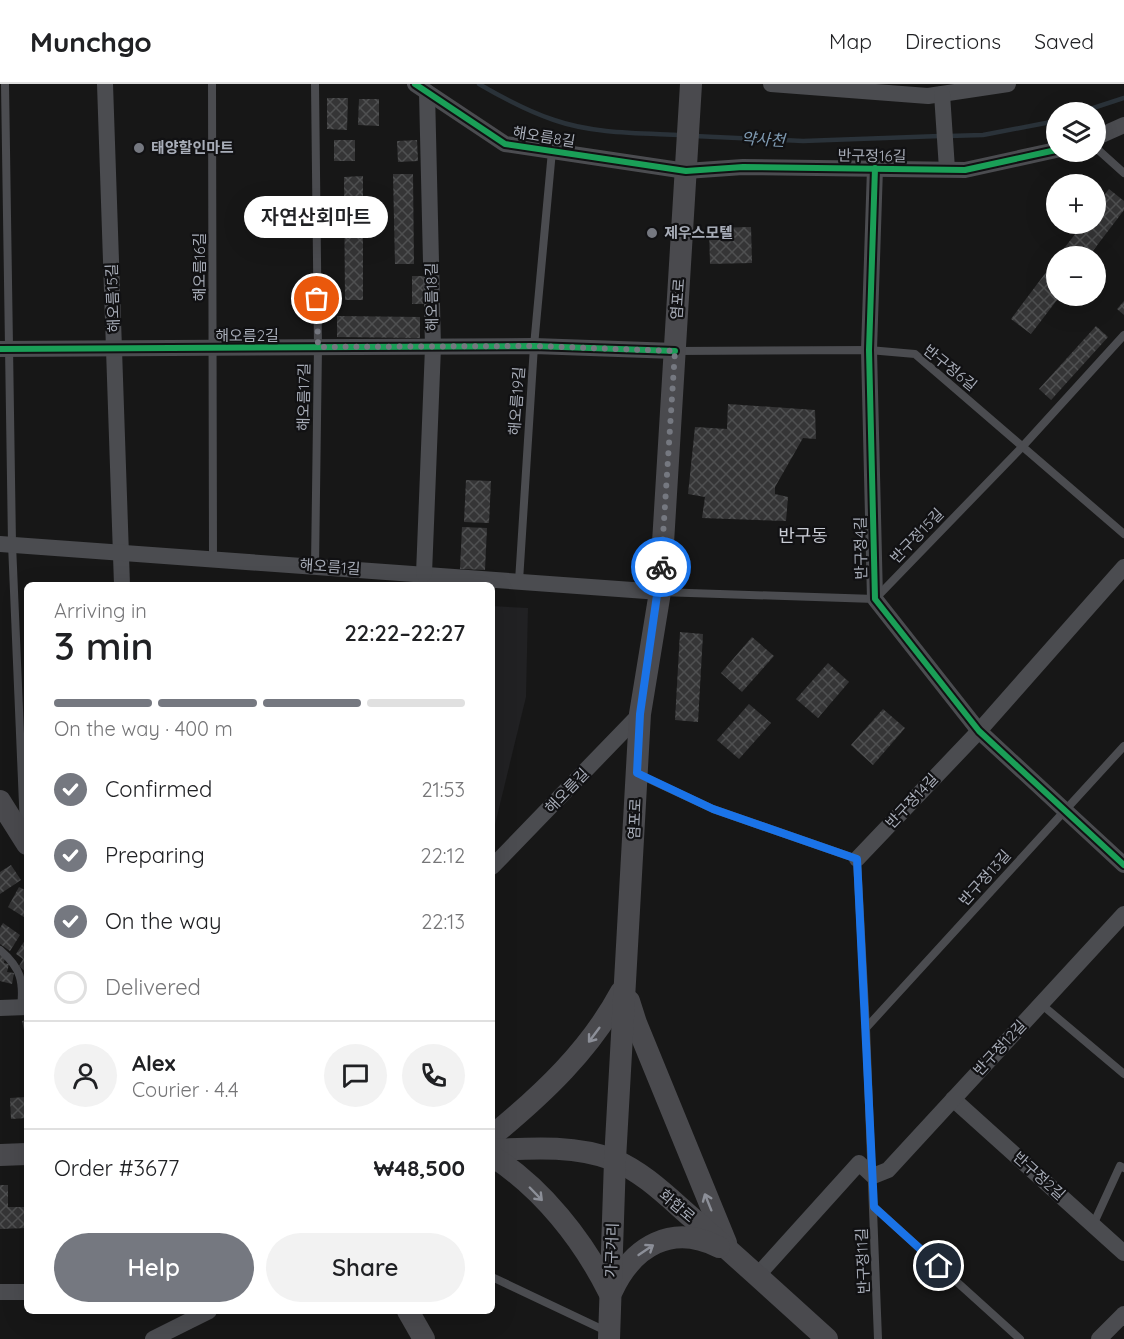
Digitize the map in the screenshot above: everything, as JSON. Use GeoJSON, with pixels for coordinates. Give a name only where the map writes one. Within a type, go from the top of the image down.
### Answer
{"type":"FeatureCollection","features":[{"type":"Feature","properties":{"kind":"main road","name":"염포로"},"geometry":{"type":"LineString","coordinates":[[615,1160],[640,714],[660,592],[691,84]]}},
{"type":"Feature","properties":{"kind":"main road"},"geometry":{"type":"LineString","coordinates":[[0,801],[6,825],[24,840]]}},
{"type":"Feature","properties":{"kind":"main road"},"geometry":{"type":"LineString","coordinates":[[495,1133],[531,1103],[572,1063],[610,1012],[625,985]]}},
{"type":"Feature","properties":{"kind":"main road"},"geometry":{"type":"LineString","coordinates":[[625,985],[640,1034],[718,1227],[733,1254]]}},
{"type":"Feature","properties":{"kind":"main road","name":"화합로"},"geometry":{"type":"LineString","coordinates":[[495,1149],[578,1151],[615,1160],[643,1178],[733,1254],[827,1339]]}},
{"type":"Feature","properties":{"kind":"main road"},"geometry":{"type":"LineString","coordinates":[[0,1155],[24,1154]]}},
{"type":"Feature","properties":{"kind":"main road"},"geometry":{"type":"LineString","coordinates":[[495,1158],[518,1175],[567,1227],[598,1271],[610,1295]]}},
{"type":"Feature","properties":{"kind":"main road","name":"가구거리"},"geometry":{"type":"LineString","coordinates":[[609,1336],[615,1160]]}},
{"type":"Feature","properties":{"kind":"main road"},"geometry":{"type":"LineString","coordinates":[[610,1295],[631,1261],[642,1251],[667,1239],[679,1236],[699,1239],[733,1254]]}},
{"type":"Feature","properties":{"kind":"main road"},"geometry":{"type":"LineString","coordinates":[[410,1314],[424,1339]]}},
{"type":"Feature","properties":{"kind":"street","name":"해오름15길"},"geometry":{"type":"LineString","coordinates":[[105,84],[122,582]]}},
{"type":"Feature","properties":{"kind":"street"},"geometry":{"type":"LineString","coordinates":[[771,84],[933,91],[1008,84]]}},
{"type":"Feature","properties":{"kind":"street","name":"해오름8길"},"geometry":{"type":"LineString","coordinates":[[421,88],[505,144],[686,171]]}},
{"type":"Feature","properties":{"kind":"street","name":"해오름18길"},"geometry":{"type":"LineString","coordinates":[[421,88],[433,346],[424,574]]}},
{"type":"Feature","properties":{"kind":"street"},"geometry":{"type":"LineString","coordinates":[[933,91],[947,170]]}},
{"type":"Feature","properties":{"kind":"street"},"geometry":{"type":"LineString","coordinates":[[1106,133],[1124,125]]}},
{"type":"Feature","properties":{"kind":"street","name":"반구정16길"},"geometry":{"type":"LineString","coordinates":[[686,171],[744,167],[965,170],[1046,152]]}},
{"type":"Feature","properties":{"kind":"street","name":"반구정4길"},"geometry":{"type":"LineString","coordinates":[[875,168],[869,350],[875,599],[979,731],[1124,865]]}},
{"type":"Feature","properties":{"kind":"street","name":"해오름2길"},"geometry":{"type":"LineString","coordinates":[[5,349],[534,346],[675,351]]}},
{"type":"Feature","properties":{"kind":"street","name":"해오름1길"},"geometry":{"type":"LineString","coordinates":[[6,544],[660,592]]}},
{"type":"Feature","properties":{"kind":"street","name":"반구정14길"},"geometry":{"type":"LineString","coordinates":[[857,859],[979,731],[1124,567]]}},
{"type":"Feature","properties":{"kind":"street","name":"해오름길"},"geometry":{"type":"LineString","coordinates":[[495,864],[640,714]]}},
{"type":"Feature","properties":{"kind":"street","name":"반구정12길"},"geometry":{"type":"LineString","coordinates":[[873,1176],[888,1170],[1124,914]]}},
{"type":"Feature","properties":{"kind":"street"},"geometry":{"type":"LineString","coordinates":[[0,1008],[24,1007]]}},
{"type":"Feature","properties":{"kind":"street","name":"반구정2길"},"geometry":{"type":"LineString","coordinates":[[953,1099],[1124,1253]]}},
{"type":"Feature","properties":{"kind":"street"},"geometry":{"type":"LineString","coordinates":[[757,1276],[859,1163],[873,1176]]}},
{"type":"Feature","properties":{"kind":"street"},"geometry":{"type":"LineString","coordinates":[[0,1292],[24,1292]]}},
{"type":"Feature","properties":{"kind":"street"},"geometry":{"type":"LineString","coordinates":[[153,1339],[200,1314]]}},
{"type":"Feature","properties":{"kind":"street"},"geometry":{"type":"LineString","coordinates":[[1099,1339],[1124,1314]]}},
{"type":"Feature","properties":{"kind":"lane"},"geometry":{"type":"LineString","coordinates":[[5,84],[6,544],[24,812]]}},
{"type":"Feature","properties":{"kind":"lane","name":"해오름16길"},"geometry":{"type":"LineString","coordinates":[[212,84],[213,558]]}},
{"type":"Feature","properties":{"kind":"lane","name":"해오름17길"},"geometry":{"type":"LineString","coordinates":[[315,84],[318,347],[315,566]]}},
{"type":"Feature","properties":{"kind":"lane","name":"해오름19길"},"geometry":{"type":"LineString","coordinates":[[519,581],[534,346],[552,151]]}},
{"type":"Feature","properties":{"kind":"lane"},"geometry":{"type":"LineString","coordinates":[[1106,157],[1124,173]]}},
{"type":"Feature","properties":{"kind":"lane","name":"반구정15길"},"geometry":{"type":"LineString","coordinates":[[875,599],[1023,447],[1124,335]]}},
{"type":"Feature","properties":{"kind":"lane","name":"반구정6길"},"geometry":{"type":"LineString","coordinates":[[675,351],[869,350],[915,354],[1124,534]]}},
{"type":"Feature","properties":{"kind":"lane"},"geometry":{"type":"LineString","coordinates":[[660,592],[875,599]]}},
{"type":"Feature","properties":{"kind":"lane","name":"반구정13길"},"geometry":{"type":"LineString","coordinates":[[866,1028],[1124,746]]}},
{"type":"Feature","properties":{"kind":"lane"},"geometry":{"type":"LineString","coordinates":[[637,773],[713,809],[857,859]]}},
{"type":"Feature","properties":{"kind":"lane","name":"반구정11길"},"geometry":{"type":"LineString","coordinates":[[857,859],[873,1176],[878,1339]]}},
{"type":"Feature","properties":{"kind":"lane"},"geometry":{"type":"LineString","coordinates":[[0,951],[12,960],[24,984],[24,1007]]}},
{"type":"Feature","properties":{"kind":"lane"},"geometry":{"type":"LineString","coordinates":[[1041,1004],[1124,1074]]}},
{"type":"Feature","properties":{"kind":"lane"},"geometry":{"type":"LineString","coordinates":[[1093,1225],[1120,1166],[1124,1168]]}},
{"type":"Feature","properties":{"kind":"lane"},"geometry":{"type":"LineString","coordinates":[[874,1207],[1020,1339]]}},
{"type":"Feature","properties":{"kind":"lane"},"geometry":{"type":"LineString","coordinates":[[495,1279],[609,1336]]}},
{"type":"Feature","properties":{"kind":"shaded area"},"geometry":{"type":"Polygon","coordinates":[[[495,606],[528,608],[526,697],[495,825],[495,606]]]}},
{"type":"Feature","properties":{"kind":"building"},"geometry":{"type":"Polygon","coordinates":[[[327,98],[348,98],[347,130],[327,129],[327,98]]]}},
{"type":"Feature","properties":{"kind":"building"},"geometry":{"type":"Polygon","coordinates":[[[359,99],[379,99],[379,126],[358,125],[359,99]]]}},
{"type":"Feature","properties":{"kind":"building"},"geometry":{"type":"Polygon","coordinates":[[[334,140],[355,140],[355,161],[334,161],[334,140]]]}},
{"type":"Feature","properties":{"kind":"building"},"geometry":{"type":"Polygon","coordinates":[[[417,140],[418,161],[398,162],[397,141],[417,140]]]}},
{"type":"Feature","properties":{"kind":"building"},"geometry":{"type":"Polygon","coordinates":[[[393,174],[413,174],[414,264],[395,264],[393,174]]]}},
{"type":"Feature","properties":{"kind":"building"},"geometry":{"type":"Polygon","coordinates":[[[363,176],[363,300],[345,300],[344,177],[363,176]]]}},
{"type":"Feature","properties":{"kind":"building"},"geometry":{"type":"Polygon","coordinates":[[[1109,189],[1124,201],[1124,210],[1106,234],[1106,193],[1109,189]]]}},
{"type":"Feature","properties":{"kind":"building"},"geometry":{"type":"Polygon","coordinates":[[[751,227],[752,263],[710,264],[709,228],[751,227]]]}},
{"type":"Feature","properties":{"kind":"building"},"geometry":{"type":"Polygon","coordinates":[[[1075,234],[1106,234],[1097,246],[1066,246],[1075,234]]]}},
{"type":"Feature","properties":{"kind":"building"},"geometry":{"type":"Polygon","coordinates":[[[1046,272],[1046,306],[1052,306],[1031,334],[1011,319],[1046,272]]]}},
{"type":"Feature","properties":{"kind":"building"},"geometry":{"type":"Polygon","coordinates":[[[412,276],[425,276],[426,304],[412,304],[412,276]]]}},
{"type":"Feature","properties":{"kind":"building"},"geometry":{"type":"Polygon","coordinates":[[[1124,301],[1124,315],[1117,309],[1124,301]]]}},
{"type":"Feature","properties":{"kind":"building"},"geometry":{"type":"Polygon","coordinates":[[[337,316],[420,317],[420,338],[337,337],[337,316]]]}},
{"type":"Feature","properties":{"kind":"building"},"geometry":{"type":"Polygon","coordinates":[[[1096,326],[1108,337],[1051,400],[1039,389],[1096,326]]]}},
{"type":"Feature","properties":{"kind":"building"},"geometry":{"type":"Polygon","coordinates":[[[728,404],[815,410],[816,439],[803,438],[775,487],[775,494],[788,497],[786,521],[702,518],[705,497],[688,494],[695,427],[727,429],[728,404]]]}},
{"type":"Feature","properties":{"kind":"building"},"geometry":{"type":"Polygon","coordinates":[[[466,480],[491,481],[489,523],[464,522],[466,480]]]}},
{"type":"Feature","properties":{"kind":"building"},"geometry":{"type":"Polygon","coordinates":[[[462,527],[487,528],[485,570],[460,569],[462,527]]]}},
{"type":"Feature","properties":{"kind":"building"},"geometry":{"type":"Polygon","coordinates":[[[680,632],[703,634],[698,722],[675,720],[680,632]]]}},
{"type":"Feature","properties":{"kind":"building"},"geometry":{"type":"Polygon","coordinates":[[[752,637],[774,656],[742,692],[721,673],[752,637]]]}},
{"type":"Feature","properties":{"kind":"building"},"geometry":{"type":"Polygon","coordinates":[[[828,663],[849,682],[818,718],[796,699],[828,663]]]}},
{"type":"Feature","properties":{"kind":"building"},"geometry":{"type":"Polygon","coordinates":[[[749,704],[771,723],[739,759],[717,740],[749,704]]]}},
{"type":"Feature","properties":{"kind":"building"},"geometry":{"type":"Polygon","coordinates":[[[883,709],[905,728],[873,765],[851,745],[883,709]]]}},
{"type":"Feature","properties":{"kind":"building"},"geometry":{"type":"Polygon","coordinates":[[[11,865],[21,880],[0,894],[0,872],[11,865]]]}},
{"type":"Feature","properties":{"kind":"building"},"geometry":{"type":"Polygon","coordinates":[[[19,887],[24,890],[24,917],[8,907],[19,887]]]}},
{"type":"Feature","properties":{"kind":"building"},"geometry":{"type":"Polygon","coordinates":[[[3,923],[20,935],[10,951],[0,944],[0,928],[3,923]]]}},
{"type":"Feature","properties":{"kind":"building"},"geometry":{"type":"Polygon","coordinates":[[[24,942],[24,970],[19,966],[23,959],[16,954],[24,942]]]}},
{"type":"Feature","properties":{"kind":"building"},"geometry":{"type":"Polygon","coordinates":[[[0,956],[5,957],[4,963],[9,964],[7,972],[14,973],[12,984],[0,981],[0,956]]]}},
{"type":"Feature","properties":{"kind":"building"},"geometry":{"type":"Polygon","coordinates":[[[24,1097],[24,1118],[11,1119],[10,1098],[24,1097]]]}},
{"type":"Feature","properties":{"kind":"building"},"geometry":{"type":"Polygon","coordinates":[[[0,1185],[8,1185],[8,1207],[24,1207],[24,1228],[0,1229],[0,1185]]]}},
{"type":"Feature","properties":{"kind":"waterway","name":"약사천"},"geometry":{"type":"LineString","coordinates":[[479,84],[525,108],[569,125],[617,132],[682,135]]}},
{"type":"Feature","properties":{"kind":"waterway","name":"약사천"},"geometry":{"type":"LineString","coordinates":[[1106,104],[1124,98]]}},
{"type":"Feature","properties":{"kind":"waterway","name":"약사천"},"geometry":{"type":"LineString","coordinates":[[948,136],[983,135],[1046,123]]}},
{"type":"Feature","properties":{"kind":"waterway","name":"약사천"},"geometry":{"type":"LineString","coordinates":[[694,136],[803,141],[940,136]]}},
{"type":"Feature","properties":{"kind":"cycle path"},"geometry":{"type":"LineString","coordinates":[[415,84],[505,144],[686,171],[743,167],[965,170],[1046,152]]}},
{"type":"Feature","properties":{"kind":"cycle path"},"geometry":{"type":"LineString","coordinates":[[875,168],[869,350],[875,599],[979,731],[1124,865]]}},
{"type":"Feature","properties":{"kind":"cycle path"},"geometry":{"type":"LineString","coordinates":[[0,349],[534,346],[675,351]]}},
{"type":"Feature","properties":{"kind":"way so far"},"geometry":{"type":"LineString","coordinates":[[317,299],[318,347],[534,346],[675,351],[661,567]]}},
{"type":"Feature","properties":{"kind":"place","name":"태양할인마트"},"geometry":{"type":"Point","coordinates":[139,148]}},
{"type":"Feature","properties":{"kind":"place","name":"제우스모텔"},"geometry":{"type":"Point","coordinates":[652,233]}},
{"type":"Feature","properties":{"kind":"place","name":"자연산회마트"},"geometry":{"type":"Point","coordinates":[317,299]}},
{"type":"Feature","properties":{"kind":"district","name":"반구동"},"geometry":{"type":"Point","coordinates":[803,536]}},
{"type":"Feature","properties":{"kind":"route"},"geometry":{"type":"LineString","coordinates":[[661,567],[660,592],[640,714],[637,773],[713,809],[857,859],[874,1207],[939,1266]]}}]}
